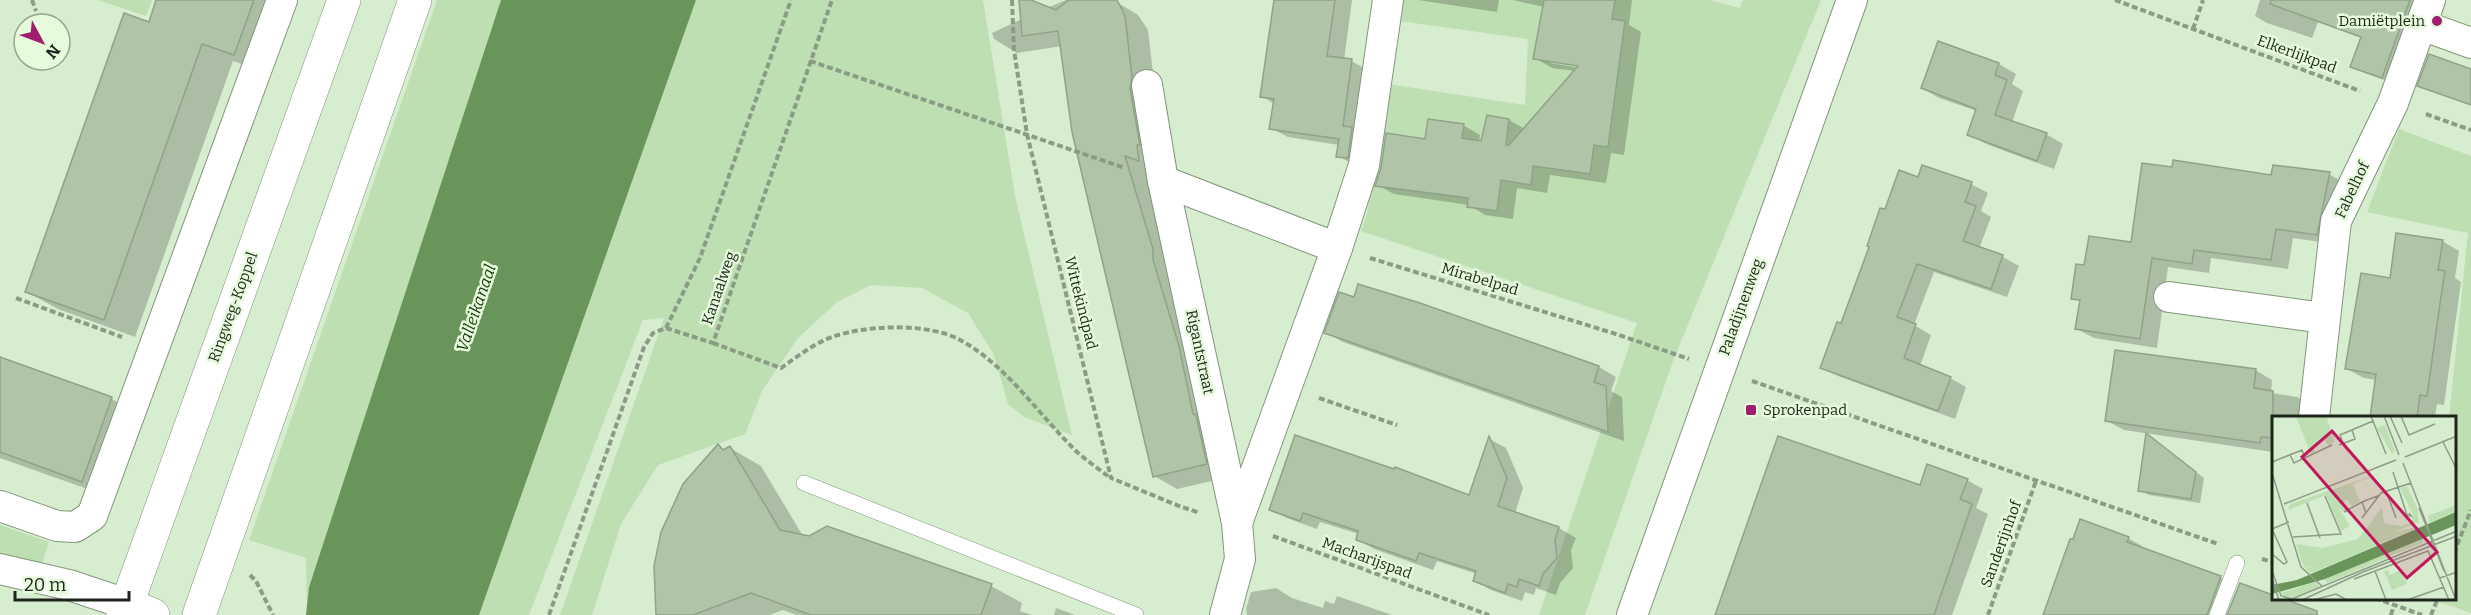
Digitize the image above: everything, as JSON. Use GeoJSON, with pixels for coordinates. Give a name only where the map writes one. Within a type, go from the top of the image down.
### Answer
{"type":"FeatureCollection","features":[{"type":"Feature","properties":{"kind":"main road","name":"Ringweg-Koppel"},"geometry":{"type":"LineString","coordinates":[[134,611],[344,0]]}},
{"type":"Feature","properties":{"kind":"main road"},"geometry":{"type":"LineString","coordinates":[[199,615],[415,0]]}},
{"type":"Feature","properties":{"kind":"street"},"geometry":{"type":"LineString","coordinates":[[0,506],[57,526],[75,527],[92,516],[282,0]]}},
{"type":"Feature","properties":{"kind":"street","name":"Rigantstraat"},"geometry":{"type":"LineString","coordinates":[[1237,524],[1288,387],[1364,165],[1388,0]]}},
{"type":"Feature","properties":{"kind":"street","name":"Paladijnenweg"},"geometry":{"type":"LineString","coordinates":[[1632,615],[1852,0]]}},
{"type":"Feature","properties":{"kind":"street"},"geometry":{"type":"LineString","coordinates":[[2393,103],[2425,12],[2471,43]]}},
{"type":"Feature","properties":{"kind":"street","name":"Rigantstraat"},"geometry":{"type":"LineString","coordinates":[[1147,85],[1163,181],[1237,524],[1240,559],[1225,615]]}},
{"type":"Feature","properties":{"kind":"street","name":"Fabelhof"},"geometry":{"type":"LineString","coordinates":[[2314,416],[2336,221],[2393,103]]}},
{"type":"Feature","properties":{"kind":"street"},"geometry":{"type":"LineString","coordinates":[[1163,181],[1337,248]]}},
{"type":"Feature","properties":{"kind":"street"},"geometry":{"type":"LineString","coordinates":[[2169,297],[2324,318]]}},
{"type":"Feature","properties":{"kind":"street"},"geometry":{"type":"LineString","coordinates":[[0,569],[69,585],[134,611]]}},
{"type":"Feature","properties":{"kind":"lane"},"geometry":{"type":"LineString","coordinates":[[804,483],[1136,615]]}},
{"type":"Feature","properties":{"kind":"lane"},"geometry":{"type":"LineString","coordinates":[[2217,615],[2237,563]]}},
{"type":"Feature","properties":{"kind":"path"},"geometry":{"type":"LineString","coordinates":[[32,0],[36,11]]}},
{"type":"Feature","properties":{"kind":"path"},"geometry":{"type":"LineString","coordinates":[[549,615],[644,347],[653,333],[666,328],[700,258],[791,0]]}},
{"type":"Feature","properties":{"kind":"path","name":"Kanaalweg"},"geometry":{"type":"LineString","coordinates":[[666,328],[713,343],[832,0]]}},
{"type":"Feature","properties":{"kind":"path","name":"Wittekindpad"},"geometry":{"type":"LineString","coordinates":[[1012,0],[1014,50],[1028,134],[1111,478]]}},
{"type":"Feature","properties":{"kind":"path","name":"Elkerlijkpad"},"geometry":{"type":"LineString","coordinates":[[2115,0],[2471,130]]}},
{"type":"Feature","properties":{"kind":"path"},"geometry":{"type":"LineString","coordinates":[[2193,29],[2203,0]]}},
{"type":"Feature","properties":{"kind":"path"},"geometry":{"type":"LineString","coordinates":[[810,61],[1163,181]]}},
{"type":"Feature","properties":{"kind":"path","name":"Mirabelpad"},"geometry":{"type":"LineString","coordinates":[[1337,248],[1616,334],[1719,369]]}},
{"type":"Feature","properties":{"kind":"path"},"geometry":{"type":"LineString","coordinates":[[16,298],[153,348]]}},
{"type":"Feature","properties":{"kind":"path"},"geometry":{"type":"LineString","coordinates":[[713,343],[781,368],[804,351],[830,338],[856,331],[886,328],[922,329],[961,340],[1000,370],[1078,453],[1111,478],[1179,506],[1237,524]]}},
{"type":"Feature","properties":{"kind":"path"},"geometry":{"type":"LineString","coordinates":[[1719,369],[2220,544]]}},
{"type":"Feature","properties":{"kind":"path"},"geometry":{"type":"LineString","coordinates":[[1288,387],[1397,425]]}},
{"type":"Feature","properties":{"kind":"path","name":"Sanderijnhof"},"geometry":{"type":"LineString","coordinates":[[1988,615],[2036,481]]}},
{"type":"Feature","properties":{"kind":"path"},"geometry":{"type":"LineString","coordinates":[[2456,549],[2471,510]]}},
{"type":"Feature","properties":{"kind":"path","name":"Macharijspad"},"geometry":{"type":"LineString","coordinates":[[1237,524],[1489,615]]}},
{"type":"Feature","properties":{"kind":"path"},"geometry":{"type":"LineString","coordinates":[[2252,555],[2272,562]]}},
{"type":"Feature","properties":{"kind":"path"},"geometry":{"type":"LineString","coordinates":[[2380,600],[2422,615]]}},
{"type":"Feature","properties":{"kind":"path"},"geometry":{"type":"LineString","coordinates":[[2431,615],[2437,600]]}},
{"type":"Feature","properties":{"kind":"path"},"geometry":{"type":"LineString","coordinates":[[2391,615],[2394,605]]}},
{"type":"Feature","properties":{"kind":"shaded area"},"geometry":{"type":"Polygon","coordinates":[[[98,0],[152,0],[146,16],[98,0]]]}},
{"type":"Feature","properties":{"kind":"shaded area"},"geometry":{"type":"Polygon","coordinates":[[[437,0],[501,0],[309,587],[307,613],[306,558],[249,540],[437,0]]]}},
{"type":"Feature","properties":{"kind":"shaded area"},"geometry":{"type":"Polygon","coordinates":[[[696,0],[983,0],[1015,196],[1072,435],[1024,417],[1008,404],[994,355],[968,313],[922,288],[871,285],[837,302],[798,338],[762,391],[745,434],[658,465],[621,524],[592,615],[560,615],[664,318],[643,320],[529,615],[479,615],[696,0]]]}},
{"type":"Feature","properties":{"kind":"shaded area"},"geometry":{"type":"Polygon","coordinates":[[[1397,0],[1710,0],[1740,8],[1742,0],[1821,0],[1673,361],[1585,615],[1539,615],[1637,323],[1361,231],[1367,214],[1388,84],[1525,105],[1528,39],[1393,20],[1397,0]]]}},
{"type":"Feature","properties":{"kind":"shaded area"},"geometry":{"type":"Polygon","coordinates":[[[2399,129],[2471,156],[2471,613],[2434,600],[2456,600],[2456,416],[2449,416],[2468,233],[2367,212],[2399,129]]]}},
{"type":"Feature","properties":{"kind":"shaded area"},"geometry":{"type":"Polygon","coordinates":[[[0,525],[49,542],[41,566],[0,556],[0,525]]]}},
{"type":"Feature","properties":{"kind":"water","name":"Valleikanaal"},"geometry":{"type":"Polygon","coordinates":[[[501,0],[696,0],[479,615],[306,615],[309,587],[501,0]]]}},
{"type":"Feature","properties":{"kind":"building"},"geometry":{"type":"Polygon","coordinates":[[[156,0],[254,0],[234,55],[202,44],[104,320],[25,292],[124,13],[149,22],[156,0]]]}},
{"type":"Feature","properties":{"kind":"building"},"geometry":{"type":"Polygon","coordinates":[[[1019,0],[1031,0],[1056,10],[1069,0],[1117,0],[1125,16],[1132,77],[1130,88],[1140,145],[1137,145],[1139,161],[1125,156],[1179,346],[1193,414],[1196,415],[1207,464],[1153,477],[1072,132],[1058,31],[1022,36],[1019,0]]]}},
{"type":"Feature","properties":{"kind":"building"},"geometry":{"type":"Polygon","coordinates":[[[1274,0],[1335,0],[1327,56],[1352,59],[1343,126],[1352,127],[1348,158],[1336,157],[1339,139],[1269,129],[1274,99],[1260,97],[1274,0]]]}},
{"type":"Feature","properties":{"kind":"building"},"geometry":{"type":"Polygon","coordinates":[[[1544,0],[1615,0],[1612,19],[1625,21],[1608,147],[1594,145],[1590,174],[1533,166],[1531,185],[1501,180],[1497,211],[1467,207],[1468,198],[1375,186],[1381,168],[1386,133],[1425,139],[1428,119],[1464,124],[1462,138],[1481,141],[1487,115],[1509,119],[1506,145],[1509,145],[1578,66],[1533,59],[1544,0]]]}},
{"type":"Feature","properties":{"kind":"building"},"geometry":{"type":"Polygon","coordinates":[[[2271,0],[2410,0],[2382,78],[2350,67],[2361,37],[2270,4],[2271,0]]]}},
{"type":"Feature","properties":{"kind":"building"},"geometry":{"type":"Polygon","coordinates":[[[1938,41],[1999,63],[1995,75],[2007,80],[1995,115],[2047,133],[2037,161],[1967,135],[1976,109],[1921,88],[1938,41]]]}},
{"type":"Feature","properties":{"kind":"building"},"geometry":{"type":"Polygon","coordinates":[[[2429,54],[2471,69],[2471,105],[2417,86],[2429,54]]]}},
{"type":"Feature","properties":{"kind":"building"},"geometry":{"type":"Polygon","coordinates":[[[2173,160],[2271,175],[2273,165],[2330,172],[2317,235],[2276,229],[2271,260],[2194,250],[2192,264],[2152,258],[2140,339],[2075,329],[2080,300],[2071,299],[2076,264],[2084,265],[2089,236],[2131,242],[2142,163],[2172,167],[2173,160]]]}},
{"type":"Feature","properties":{"kind":"building"},"geometry":{"type":"Polygon","coordinates":[[[1922,165],[1972,182],[1965,202],[1976,206],[1963,241],[2003,255],[1991,289],[1917,264],[1897,317],[1916,324],[1904,358],[1951,377],[1938,411],[1820,368],[1837,322],[1841,323],[1869,247],[1867,246],[1880,208],[1885,209],[1899,170],[1918,177],[1922,165]]]}},
{"type":"Feature","properties":{"kind":"building"},"geometry":{"type":"Polygon","coordinates":[[[2396,233],[2443,240],[2438,270],[2445,271],[2427,396],[2420,395],[2417,416],[2370,416],[2376,374],[2345,369],[2361,273],[2390,278],[2396,233]]]}},
{"type":"Feature","properties":{"kind":"building"},"geometry":{"type":"Polygon","coordinates":[[[1358,284],[1420,303],[1599,366],[1594,382],[1606,386],[1608,432],[1324,333],[1339,292],[1354,297],[1358,284]]]}},
{"type":"Feature","properties":{"kind":"building"},"geometry":{"type":"Polygon","coordinates":[[[2115,350],[2256,369],[2254,388],[2273,391],[2272,438],[2261,437],[2260,443],[2105,421],[2115,350]]]}},
{"type":"Feature","properties":{"kind":"building"},"geometry":{"type":"Polygon","coordinates":[[[0,357],[112,397],[82,482],[0,452],[0,357]]]}},
{"type":"Feature","properties":{"kind":"building"},"geometry":{"type":"Polygon","coordinates":[[[2146,433],[2196,472],[2191,499],[2138,491],[2146,433]]]}},
{"type":"Feature","properties":{"kind":"building"},"geometry":{"type":"Polygon","coordinates":[[[1295,435],[1394,469],[1395,467],[1469,495],[1489,436],[1507,478],[1498,506],[1559,527],[1555,540],[1557,558],[1543,574],[1539,586],[1519,579],[1517,587],[1508,584],[1505,593],[1473,581],[1476,571],[1419,553],[1416,561],[1356,540],[1358,531],[1303,513],[1300,521],[1269,510],[1295,435]]]}},
{"type":"Feature","properties":{"kind":"building"},"geometry":{"type":"Polygon","coordinates":[[[1778,436],[1920,485],[1927,464],[1968,479],[1960,499],[1972,504],[1934,615],[1715,615],[1778,436]]]}},
{"type":"Feature","properties":{"kind":"building"},"geometry":{"type":"Polygon","coordinates":[[[718,444],[723,450],[730,446],[780,530],[809,536],[827,526],[992,584],[981,615],[811,615],[751,593],[693,615],[656,615],[654,566],[661,532],[683,484],[718,444]]]}},
{"type":"Feature","properties":{"kind":"building"},"geometry":{"type":"Polygon","coordinates":[[[2080,519],[2129,537],[2127,542],[2221,576],[2207,615],[2043,615],[2070,539],[2073,539],[2080,519]]]}},
{"type":"Feature","properties":{"kind":"building"},"geometry":{"type":"Polygon","coordinates":[[[2240,583],[2272,595],[2272,600],[2287,600],[2317,611],[2317,615],[2227,615],[2240,583]]]}},
{"type":"Feature","properties":{"kind":"place","name":"Damiëtplein"},"geometry":{"type":"Point","coordinates":[2437,21]}},
{"type":"Feature","properties":{"kind":"place","name":"Sprokenpad"},"geometry":{"type":"Point","coordinates":[1751,410]}}]}
